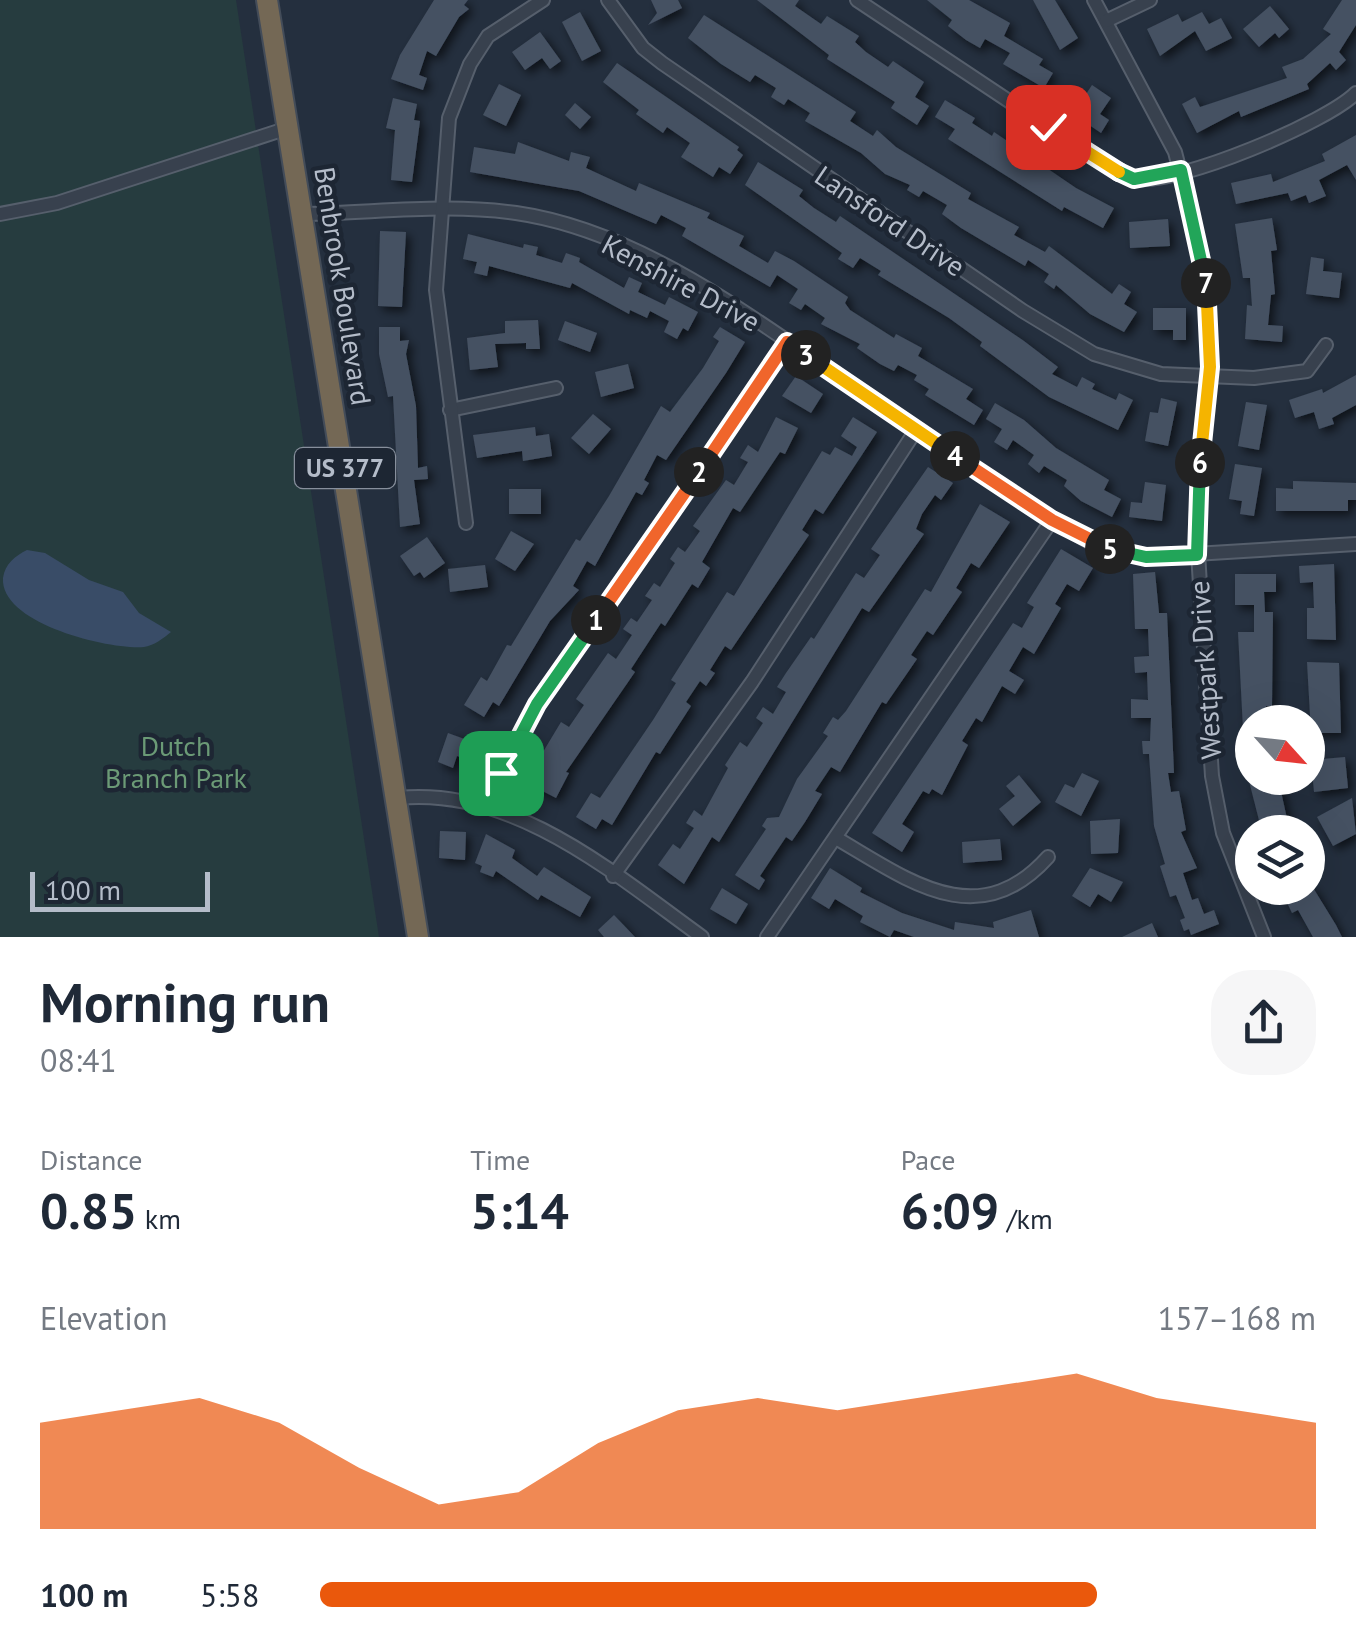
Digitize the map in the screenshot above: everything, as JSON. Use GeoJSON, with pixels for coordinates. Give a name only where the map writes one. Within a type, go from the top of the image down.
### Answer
{"type":"FeatureCollection","features":[{"type":"Feature","properties":{"kind":"highway","name":"Benbrook Boulevard"},"geometry":{"type":"LineString","coordinates":[[267,0],[399,798],[418,937]]}},
{"type":"Feature","properties":{"kind":"street"},"geometry":{"type":"LineString","coordinates":[[466,523],[436,290],[449,118],[470,64],[488,36],[542,0]]}},
{"type":"Feature","properties":{"kind":"street","name":"Lansford Drive"},"geometry":{"type":"LineString","coordinates":[[608,0],[643,48],[662,63],[1055,332],[1094,354],[1131,367],[1209,377],[1254,378],[1307,371],[1326,345]]}},
{"type":"Feature","properties":{"kind":"street"},"geometry":{"type":"LineString","coordinates":[[858,0],[1102,164],[1134,179],[1181,170],[1297,130],[1356,93]]}},
{"type":"Feature","properties":{"kind":"street","name":"Westpark Drive"},"geometry":{"type":"LineString","coordinates":[[1094,0],[1158,115],[1181,170],[1206,272],[1209,377],[1197,555],[1212,776],[1223,832],[1264,937]]}},
{"type":"Feature","properties":{"kind":"street"},"geometry":{"type":"LineString","coordinates":[[1106,21],[1150,0]]}},
{"type":"Feature","properties":{"kind":"street"},"geometry":{"type":"LineString","coordinates":[[0,214],[57,203],[288,128]]}},
{"type":"Feature","properties":{"kind":"street","name":"Kenshire Drive"},"geometry":{"type":"LineString","coordinates":[[304,214],[441,207],[536,217],[609,241],[691,282],[787,342],[1052,520],[1088,541],[1124,554],[1197,555],[1356,544]]}},
{"type":"Feature","properties":{"kind":"street"},"geometry":{"type":"LineString","coordinates":[[496,807],[501,773],[537,704],[787,342]]}},
{"type":"Feature","properties":{"kind":"street"},"geometry":{"type":"LineString","coordinates":[[450,410],[556,388]]}},
{"type":"Feature","properties":{"kind":"street"},"geometry":{"type":"LineString","coordinates":[[613,876],[752,682],[916,430]]}},
{"type":"Feature","properties":{"kind":"street"},"geometry":{"type":"LineString","coordinates":[[766,937],[1052,520]]}},
{"type":"Feature","properties":{"kind":"street"},"geometry":{"type":"LineString","coordinates":[[399,798],[496,807],[558,838],[692,934]]}},
{"type":"Feature","properties":{"kind":"street"},"geometry":{"type":"LineString","coordinates":[[836,838],[916,885],[972,896],[1018,887],[1048,857]]}},
{"type":"Feature","properties":{"kind":"green space","name":"Dutch Branch Park"},"geometry":{"type":"Polygon","coordinates":[[[0,0],[236,0],[379,937],[0,937],[0,0]]]}},
{"type":"Feature","properties":{"kind":"water"},"geometry":{"type":"Polygon","coordinates":[[[27,550],[45,553],[89,580],[123,592],[139,613],[171,632],[147,646],[128,647],[84,639],[37,621],[19,609],[7,594],[3,578],[11,561],[27,550]]]}},
{"type":"Feature","properties":{"kind":"building"},"geometry":{"type":"Polygon","coordinates":[[[434,0],[468,0],[464,5],[469,9],[459,17],[436,56],[427,51],[419,75],[427,78],[423,90],[391,79],[400,55],[434,0]]]}},
{"type":"Feature","properties":{"kind":"building"},"geometry":{"type":"Polygon","coordinates":[[[651,0],[678,0],[682,8],[648,25],[657,13],[651,0]]]}},
{"type":"Feature","properties":{"kind":"building"},"geometry":{"type":"Polygon","coordinates":[[[757,0],[799,0],[795,6],[821,24],[827,16],[859,36],[855,42],[888,67],[893,61],[924,82],[915,97],[929,106],[917,125],[891,108],[895,102],[827,59],[829,55],[757,0]]]}},
{"type":"Feature","properties":{"kind":"building"},"geometry":{"type":"Polygon","coordinates":[[[927,0],[969,0],[1010,23],[1004,36],[1043,59],[1039,65],[1053,73],[1044,88],[1003,64],[1010,53],[985,39],[980,48],[966,40],[948,26],[952,20],[927,0]]]}},
{"type":"Feature","properties":{"kind":"building"},"geometry":{"type":"Polygon","coordinates":[[[1033,0],[1055,0],[1078,38],[1060,50],[1033,0]]]}},
{"type":"Feature","properties":{"kind":"building"},"geometry":{"type":"Polygon","coordinates":[[[1342,0],[1356,0],[1356,25],[1339,52],[1346,60],[1336,70],[1330,63],[1307,84],[1309,89],[1241,117],[1239,111],[1197,133],[1182,104],[1195,97],[1200,107],[1287,78],[1282,67],[1303,59],[1331,34],[1323,29],[1342,0]]]}},
{"type":"Feature","properties":{"kind":"building"},"geometry":{"type":"Polygon","coordinates":[[[1270,6],[1289,29],[1279,38],[1275,33],[1259,47],[1243,29],[1270,6]]]}},
{"type":"Feature","properties":{"kind":"building"},"geometry":{"type":"Polygon","coordinates":[[[580,12],[601,51],[582,61],[562,22],[580,12]]]}},
{"type":"Feature","properties":{"kind":"building"},"geometry":{"type":"Polygon","coordinates":[[[1202,12],[1209,24],[1221,18],[1232,38],[1206,51],[1195,31],[1160,56],[1147,29],[1178,14],[1182,22],[1202,12]]]}},
{"type":"Feature","properties":{"kind":"building"},"geometry":{"type":"Polygon","coordinates":[[[704,15],[856,112],[850,121],[873,136],[877,130],[896,147],[971,193],[968,199],[1019,227],[1014,235],[1045,252],[1049,246],[1112,294],[1119,284],[1131,292],[1124,304],[1137,312],[1124,332],[1090,314],[1056,285],[1054,289],[1044,282],[1049,274],[1028,260],[1025,266],[961,228],[942,214],[947,205],[923,191],[919,197],[907,190],[910,185],[885,174],[861,153],[805,121],[810,113],[788,99],[784,105],[771,97],[776,88],[755,75],[750,82],[721,64],[688,38],[704,15]]]}},
{"type":"Feature","properties":{"kind":"building"},"geometry":{"type":"Polygon","coordinates":[[[540,32],[561,61],[550,69],[542,58],[525,70],[512,52],[540,32]]]}},
{"type":"Feature","properties":{"kind":"building"},"geometry":{"type":"Polygon","coordinates":[[[617,63],[739,147],[737,150],[743,155],[730,174],[719,167],[713,177],[681,157],[690,143],[667,127],[663,133],[636,114],[639,110],[603,82],[617,63]]]}},
{"type":"Feature","properties":{"kind":"building"},"geometry":{"type":"Polygon","coordinates":[[[499,84],[521,95],[506,126],[483,115],[499,84]]]}},
{"type":"Feature","properties":{"kind":"building"},"geometry":{"type":"Polygon","coordinates":[[[1092,85],[1111,98],[1100,114],[1109,120],[1101,133],[1073,114],[1092,85]]]}},
{"type":"Feature","properties":{"kind":"building"},"geometry":{"type":"Polygon","coordinates":[[[393,98],[417,104],[414,120],[420,121],[412,182],[391,180],[395,130],[386,128],[393,98]]]}},
{"type":"Feature","properties":{"kind":"building"},"geometry":{"type":"Polygon","coordinates":[[[945,100],[975,118],[972,123],[992,136],[994,132],[1076,188],[1114,208],[1103,228],[1064,207],[1062,211],[948,139],[955,129],[935,117],[945,100]]]}},
{"type":"Feature","properties":{"kind":"building"},"geometry":{"type":"Polygon","coordinates":[[[575,103],[591,117],[580,129],[565,115],[575,103]]]}},
{"type":"Feature","properties":{"kind":"building"},"geometry":{"type":"Polygon","coordinates":[[[1356,135],[1356,180],[1347,165],[1319,180],[1326,196],[1309,203],[1306,195],[1291,201],[1288,193],[1236,204],[1231,183],[1271,174],[1273,182],[1325,161],[1322,154],[1356,135]]]}},
{"type":"Feature","properties":{"kind":"building"},"geometry":{"type":"Polygon","coordinates":[[[518,142],[569,161],[571,152],[590,157],[586,168],[636,191],[639,183],[710,213],[707,218],[744,236],[739,246],[768,263],[775,251],[794,261],[848,297],[845,303],[850,310],[894,338],[896,334],[922,348],[918,356],[973,389],[966,399],[983,410],[974,425],[925,395],[929,389],[914,380],[917,375],[898,365],[894,371],[880,364],[857,348],[860,344],[821,324],[825,318],[805,304],[801,310],[789,303],[798,289],[777,275],[770,287],[682,236],[686,228],[661,215],[656,224],[579,191],[470,172],[474,147],[515,154],[518,142]]]}},
{"type":"Feature","properties":{"kind":"building"},"geometry":{"type":"Polygon","coordinates":[[[758,162],[803,190],[799,196],[814,208],[836,222],[840,216],[1024,341],[1058,367],[1052,374],[1077,387],[1082,377],[1095,384],[1092,389],[1116,400],[1119,393],[1133,400],[1118,430],[1049,397],[980,346],[982,342],[878,275],[881,271],[860,258],[853,268],[838,259],[842,253],[745,185],[758,162]]]}},
{"type":"Feature","properties":{"kind":"building"},"geometry":{"type":"Polygon","coordinates":[[[1272,218],[1277,250],[1271,251],[1275,294],[1271,295],[1268,325],[1283,326],[1282,342],[1245,339],[1247,305],[1252,306],[1250,278],[1243,278],[1235,224],[1272,218]]]}},
{"type":"Feature","properties":{"kind":"building"},"geometry":{"type":"Polygon","coordinates":[[[1168,219],[1170,246],[1130,248],[1129,222],[1168,219]]]}},
{"type":"Feature","properties":{"kind":"building"},"geometry":{"type":"Polygon","coordinates":[[[380,231],[406,232],[402,307],[378,306],[380,231]]]}},
{"type":"Feature","properties":{"kind":"building"},"geometry":{"type":"Polygon","coordinates":[[[468,234],[523,248],[524,244],[538,247],[536,255],[562,263],[566,253],[624,288],[629,277],[642,283],[638,292],[665,305],[669,297],[698,312],[688,331],[683,328],[677,339],[664,332],[669,321],[650,311],[647,318],[630,310],[629,314],[572,283],[570,288],[489,266],[487,276],[474,273],[477,262],[463,259],[468,234]]]}},
{"type":"Feature","properties":{"kind":"building"},"geometry":{"type":"Polygon","coordinates":[[[1311,257],[1324,259],[1323,271],[1342,273],[1339,298],[1306,294],[1311,257]]]}},
{"type":"Feature","properties":{"kind":"building"},"geometry":{"type":"Polygon","coordinates":[[[1153,308],[1186,308],[1186,340],[1173,340],[1173,330],[1153,330],[1153,308]]]}},
{"type":"Feature","properties":{"kind":"building"},"geometry":{"type":"Polygon","coordinates":[[[538,320],[540,349],[526,349],[526,343],[495,344],[498,367],[470,370],[467,338],[505,333],[505,321],[538,320]]]}},
{"type":"Feature","properties":{"kind":"building"},"geometry":{"type":"Polygon","coordinates":[[[565,321],[597,333],[590,352],[558,340],[565,321]]]}},
{"type":"Feature","properties":{"kind":"building"},"geometry":{"type":"Polygon","coordinates":[[[379,327],[400,327],[400,341],[409,340],[406,354],[416,406],[418,468],[427,466],[428,479],[414,480],[420,524],[400,527],[393,396],[388,397],[379,354],[379,327]]]}},
{"type":"Feature","properties":{"kind":"building"},"geometry":{"type":"Polygon","coordinates":[[[720,327],[745,342],[726,373],[666,460],[657,455],[644,480],[649,483],[642,495],[636,492],[595,566],[587,561],[573,586],[579,590],[550,621],[499,706],[493,702],[484,717],[464,705],[481,677],[487,681],[507,645],[511,646],[576,539],[580,541],[609,496],[661,406],[670,412],[703,368],[719,341],[713,337],[720,327]]]}},
{"type":"Feature","properties":{"kind":"building"},"geometry":{"type":"Polygon","coordinates":[[[628,364],[634,388],[601,397],[595,372],[628,364]]]}},
{"type":"Feature","properties":{"kind":"building"},"geometry":{"type":"Polygon","coordinates":[[[1356,375],[1356,405],[1332,418],[1334,424],[1319,429],[1314,412],[1295,418],[1289,400],[1322,389],[1323,393],[1356,375]]]}},
{"type":"Feature","properties":{"kind":"building"},"geometry":{"type":"Polygon","coordinates":[[[796,376],[823,394],[811,413],[782,396],[796,376]]]}},
{"type":"Feature","properties":{"kind":"building"},"geometry":{"type":"Polygon","coordinates":[[[1161,398],[1177,402],[1168,446],[1145,441],[1150,412],[1158,413],[1161,398]]]}},
{"type":"Feature","properties":{"kind":"building"},"geometry":{"type":"Polygon","coordinates":[[[1246,402],[1267,405],[1259,450],[1238,446],[1246,402]]]}},
{"type":"Feature","properties":{"kind":"building"},"geometry":{"type":"Polygon","coordinates":[[[995,403],[1024,420],[1056,448],[1109,480],[1104,490],[1121,499],[1112,517],[1081,501],[1064,486],[1067,480],[1044,466],[1039,473],[1028,464],[1034,455],[1013,440],[1007,450],[994,442],[1002,429],[986,419],[995,403]]]}},
{"type":"Feature","properties":{"kind":"building"},"geometry":{"type":"Polygon","coordinates":[[[593,414],[611,429],[589,454],[571,438],[593,414]]]}},
{"type":"Feature","properties":{"kind":"building"},"geometry":{"type":"Polygon","coordinates":[[[776,417],[798,428],[785,454],[780,452],[740,512],[733,508],[702,562],[710,568],[698,588],[692,584],[665,626],[661,623],[631,669],[635,672],[566,772],[569,773],[556,798],[525,782],[561,722],[569,727],[584,705],[576,699],[608,653],[616,659],[632,635],[623,629],[631,618],[637,622],[652,600],[645,596],[654,583],[660,587],[675,563],[670,559],[678,547],[685,552],[700,531],[693,526],[726,480],[734,485],[748,462],[740,458],[748,445],[758,452],[776,417]]]}},
{"type":"Feature","properties":{"kind":"building"},"geometry":{"type":"Polygon","coordinates":[[[853,417],[877,432],[823,514],[815,509],[802,530],[809,535],[731,650],[725,646],[710,670],[715,673],[706,686],[700,681],[686,702],[691,706],[660,754],[656,752],[612,825],[602,819],[596,829],[576,817],[591,793],[600,798],[653,720],[676,683],[671,680],[727,592],[734,596],[822,451],[830,455],[835,447],[852,456],[857,447],[841,436],[853,417]]]}},
{"type":"Feature","properties":{"kind":"building"},"geometry":{"type":"Polygon","coordinates":[[[535,427],[536,436],[549,434],[552,456],[523,461],[522,451],[477,458],[473,435],[535,427]]]}},
{"type":"Feature","properties":{"kind":"building"},"geometry":{"type":"Polygon","coordinates":[[[1235,464],[1262,468],[1254,516],[1240,514],[1242,501],[1229,499],[1235,464]]]}},
{"type":"Feature","properties":{"kind":"building"},"geometry":{"type":"Polygon","coordinates":[[[928,467],[953,483],[941,500],[935,495],[922,514],[916,529],[924,534],[869,612],[862,608],[719,842],[712,837],[684,884],[658,865],[673,844],[680,849],[694,828],[686,823],[694,810],[702,816],[740,742],[747,747],[763,723],[756,718],[763,707],[773,714],[786,692],[777,687],[811,637],[814,639],[856,573],[864,578],[880,555],[871,549],[928,467]]]}},
{"type":"Feature","properties":{"kind":"building"},"geometry":{"type":"Polygon","coordinates":[[[1293,481],[1356,483],[1356,500],[1348,500],[1348,511],[1276,511],[1276,488],[1293,489],[1293,481]]]}},
{"type":"Feature","properties":{"kind":"building"},"geometry":{"type":"Polygon","coordinates":[[[1145,482],[1166,485],[1162,521],[1129,517],[1131,502],[1142,503],[1145,482]]]}},
{"type":"Feature","properties":{"kind":"building"},"geometry":{"type":"Polygon","coordinates":[[[509,489],[541,489],[541,514],[509,514],[509,489]]]}},
{"type":"Feature","properties":{"kind":"building"},"geometry":{"type":"Polygon","coordinates":[[[980,504],[1010,522],[979,568],[971,563],[956,588],[962,592],[933,635],[927,631],[911,655],[917,659],[886,704],[882,702],[840,772],[831,767],[815,791],[822,794],[805,822],[792,841],[786,837],[760,876],[765,880],[759,890],[735,875],[766,829],[762,826],[767,818],[779,817],[797,779],[828,736],[823,733],[833,717],[838,720],[846,711],[925,589],[931,592],[980,504]]]}},
{"type":"Feature","properties":{"kind":"building"},"geometry":{"type":"Polygon","coordinates":[[[511,531],[534,544],[515,571],[495,559],[511,531]]]}},
{"type":"Feature","properties":{"kind":"building"},"geometry":{"type":"Polygon","coordinates":[[[427,537],[445,563],[424,578],[420,572],[414,576],[400,556],[427,537]]]}},
{"type":"Feature","properties":{"kind":"building"},"geometry":{"type":"Polygon","coordinates":[[[1061,549],[1093,568],[1079,591],[1067,584],[1055,604],[1061,608],[1034,654],[1023,647],[1009,671],[1024,680],[1015,694],[1002,686],[982,722],[976,718],[962,741],[968,745],[942,795],[932,789],[929,794],[923,791],[902,824],[914,832],[902,852],[872,833],[1013,623],[1022,628],[1034,607],[1027,603],[1061,549]]]}},
{"type":"Feature","properties":{"kind":"building"},"geometry":{"type":"Polygon","coordinates":[[[1334,564],[1336,640],[1307,639],[1307,608],[1314,608],[1313,582],[1300,583],[1299,566],[1334,564]]]}},
{"type":"Feature","properties":{"kind":"building"},"geometry":{"type":"Polygon","coordinates":[[[485,565],[488,587],[450,592],[448,569],[485,565]]]}},
{"type":"Feature","properties":{"kind":"building"},"geometry":{"type":"Polygon","coordinates":[[[1155,572],[1159,613],[1167,613],[1174,773],[1168,773],[1171,792],[1179,791],[1186,830],[1181,832],[1197,868],[1183,873],[1192,900],[1198,898],[1204,914],[1214,910],[1219,924],[1191,935],[1189,929],[1184,931],[1180,920],[1185,918],[1176,895],[1170,897],[1160,866],[1165,864],[1154,826],[1149,754],[1143,754],[1142,741],[1150,741],[1151,718],[1131,718],[1131,699],[1148,700],[1147,672],[1135,673],[1134,657],[1149,656],[1148,629],[1135,629],[1133,574],[1155,572]]]}},
{"type":"Feature","properties":{"kind":"building"},"geometry":{"type":"Polygon","coordinates":[[[1235,574],[1276,574],[1276,592],[1264,592],[1265,612],[1273,612],[1272,705],[1242,705],[1238,632],[1254,632],[1254,605],[1235,605],[1235,574]]]}},
{"type":"Feature","properties":{"kind":"building"},"geometry":{"type":"Polygon","coordinates":[[[1307,662],[1339,663],[1341,733],[1325,733],[1325,705],[1309,705],[1307,662]]]}},
{"type":"Feature","properties":{"kind":"building"},"geometry":{"type":"Polygon","coordinates":[[[448,733],[478,744],[472,761],[457,756],[453,768],[438,762],[448,733]]]}},
{"type":"Feature","properties":{"kind":"building"},"geometry":{"type":"Polygon","coordinates":[[[1345,757],[1348,788],[1325,791],[1325,759],[1345,757]]]}},
{"type":"Feature","properties":{"kind":"building"},"geometry":{"type":"Polygon","coordinates":[[[1082,773],[1099,781],[1081,816],[1055,802],[1065,784],[1074,788],[1082,773]]]}},
{"type":"Feature","properties":{"kind":"building"},"geometry":{"type":"Polygon","coordinates":[[[1019,775],[1041,802],[1013,826],[999,809],[1015,796],[1006,786],[1019,775]]]}},
{"type":"Feature","properties":{"kind":"building"},"geometry":{"type":"Polygon","coordinates":[[[1253,795],[1282,795],[1286,815],[1258,815],[1253,795]]]}},
{"type":"Feature","properties":{"kind":"building"},"geometry":{"type":"Polygon","coordinates":[[[1352,798],[1356,834],[1333,846],[1325,832],[1325,815],[1321,815],[1352,798]]]}},
{"type":"Feature","properties":{"kind":"building"},"geometry":{"type":"Polygon","coordinates":[[[1120,819],[1118,853],[1091,854],[1090,821],[1120,819]]]}},
{"type":"Feature","properties":{"kind":"building"},"geometry":{"type":"Polygon","coordinates":[[[440,831],[466,832],[465,860],[439,858],[440,831]]]}},
{"type":"Feature","properties":{"kind":"building"},"geometry":{"type":"Polygon","coordinates":[[[486,834],[515,850],[512,858],[537,876],[544,867],[591,897],[580,917],[541,895],[538,900],[496,871],[493,877],[480,872],[482,866],[475,863],[486,834]]]}},
{"type":"Feature","properties":{"kind":"building"},"geometry":{"type":"Polygon","coordinates":[[[1000,839],[1002,860],[963,863],[962,842],[1000,839]]]}},
{"type":"Feature","properties":{"kind":"building"},"geometry":{"type":"Polygon","coordinates":[[[830,868],[862,888],[860,892],[902,913],[954,930],[955,922],[994,928],[993,922],[1031,910],[1039,937],[914,937],[894,930],[890,937],[860,922],[863,916],[835,899],[829,909],[811,898],[830,868]]]}},
{"type":"Feature","properties":{"kind":"building"},"geometry":{"type":"Polygon","coordinates":[[[1090,868],[1123,882],[1111,902],[1098,894],[1090,907],[1072,896],[1090,868]]]}},
{"type":"Feature","properties":{"kind":"building"},"geometry":{"type":"Polygon","coordinates":[[[722,888],[748,904],[736,924],[710,909],[722,888]]]}},
{"type":"Feature","properties":{"kind":"building"},"geometry":{"type":"Polygon","coordinates":[[[1288,905],[1324,905],[1342,937],[1313,937],[1298,910],[1292,913],[1288,905]]]}},
{"type":"Feature","properties":{"kind":"building"},"geometry":{"type":"Polygon","coordinates":[[[614,915],[635,937],[604,937],[598,930],[614,915]]]}},
{"type":"Feature","properties":{"kind":"building"},"geometry":{"type":"Polygon","coordinates":[[[1152,923],[1158,937],[1122,937],[1152,923]]]}},
{"type":"Feature","properties":{"kind":"route"},"geometry":{"type":"LineString","coordinates":[[501,773],[537,704],[787,342],[1088,541],[1146,557],[1197,555],[1196,521],[1210,367],[1209,319],[1206,272],[1181,170],[1134,179],[1102,164],[1048,127]]}}]}
